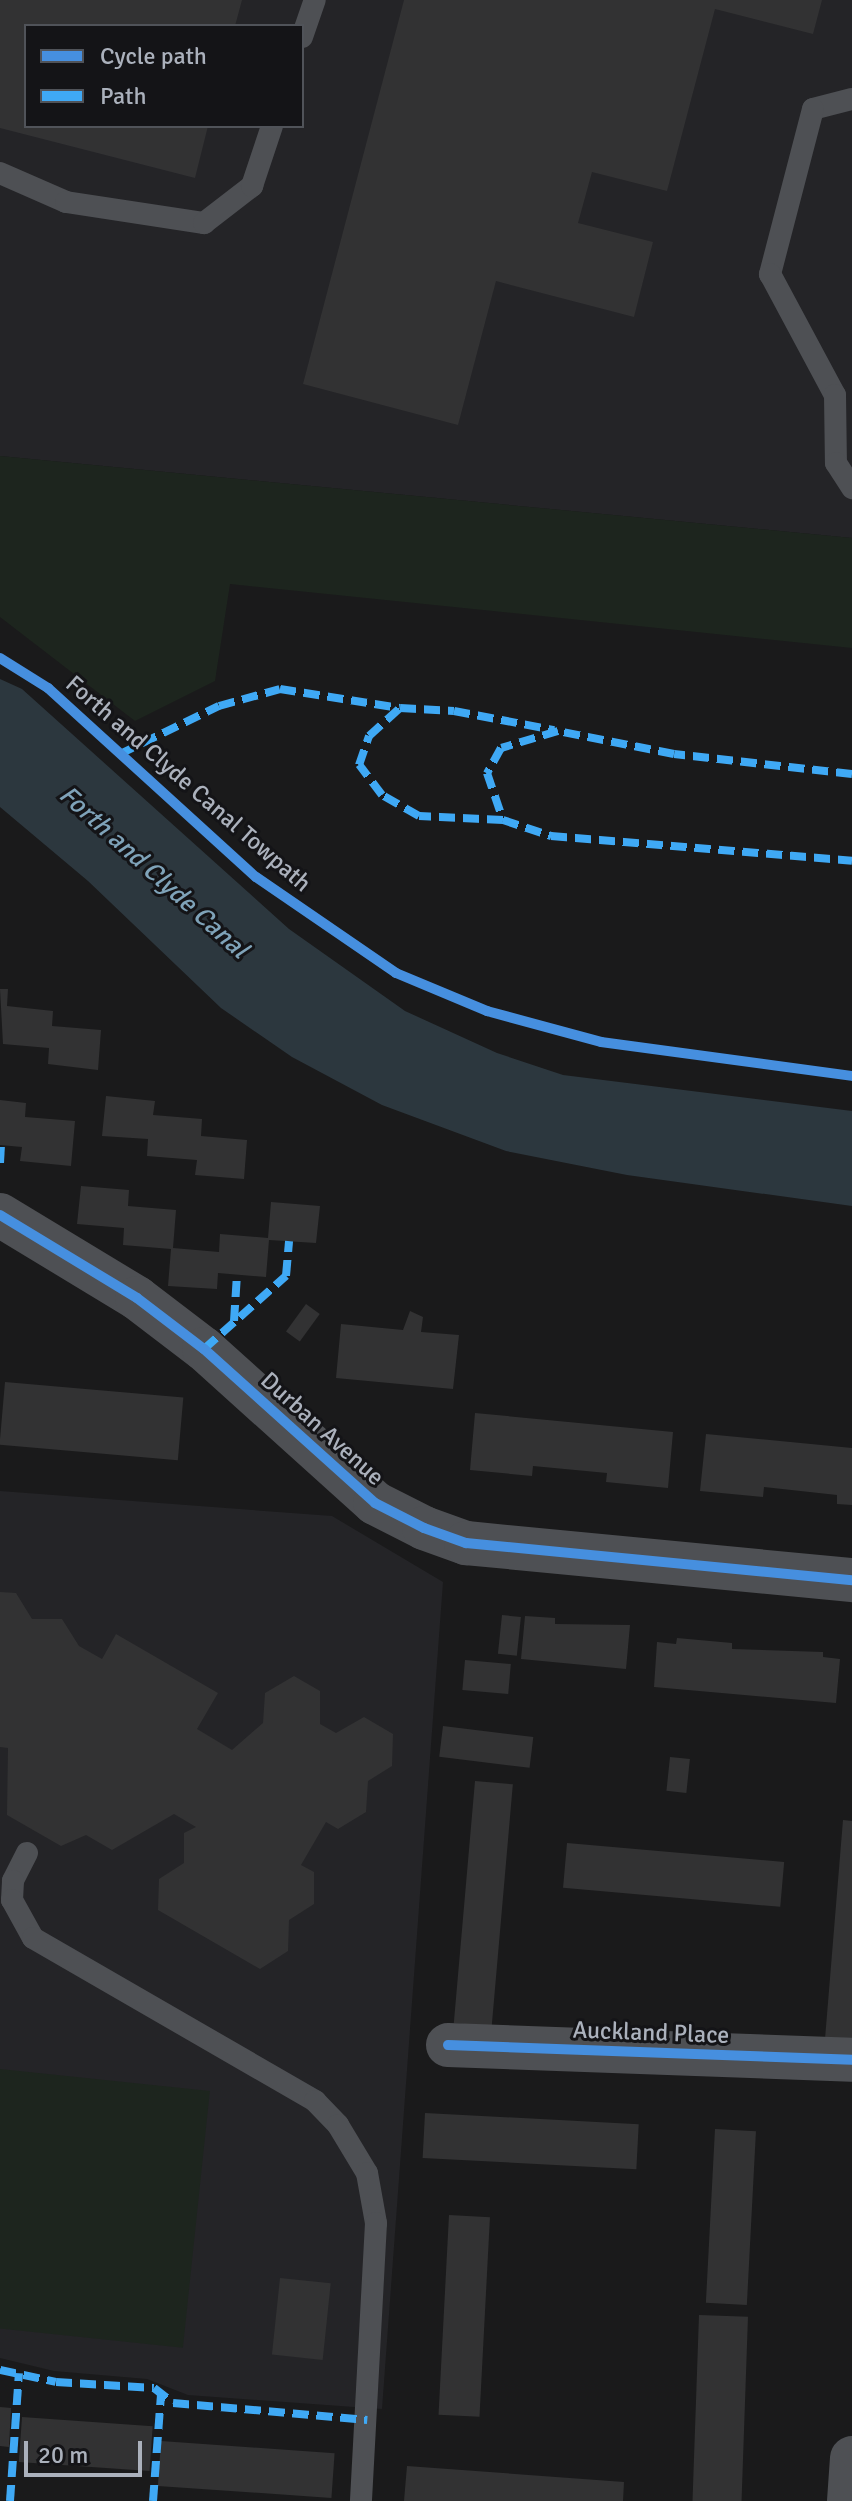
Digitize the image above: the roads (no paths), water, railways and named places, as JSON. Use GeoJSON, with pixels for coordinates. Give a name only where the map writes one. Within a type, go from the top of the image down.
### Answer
{"type":"FeatureCollection","features":[{"type":"Feature","properties":{"kind":"street","name":"Durban Avenue"},"geometry":{"type":"LineString","coordinates":[[0,1215],[137,1298],[204,1349],[375,1503],[424,1528],[466,1543],[852,1580]]}},
{"type":"Feature","properties":{"kind":"street","name":"Auckland Place"},"geometry":{"type":"LineString","coordinates":[[448,2045],[852,2060]]}},
{"type":"Feature","properties":{"kind":"street"},"geometry":{"type":"LineString","coordinates":[[849,2501],[852,2458]]}},
{"type":"Feature","properties":{"kind":"lane"},"geometry":{"type":"LineString","coordinates":[[304,31],[315,0]]}},
{"type":"Feature","properties":{"kind":"lane"},"geometry":{"type":"LineString","coordinates":[[852,99],[813,109],[770,274],[843,397],[836,463],[852,488]]}},
{"type":"Feature","properties":{"kind":"lane"},"geometry":{"type":"LineString","coordinates":[[0,173],[66,202],[204,223],[252,186],[271,128]]}},
{"type":"Feature","properties":{"kind":"lane"},"geometry":{"type":"LineString","coordinates":[[27,1853],[13,1881],[12,1900],[33,1938],[315,2101],[338,2125],[367,2173],[376,2223],[361,2501]]}},
{"type":"Feature","properties":{"kind":"water","name":"Forth and Clyde Canal"},"geometry":{"type":"Polygon","coordinates":[[[0,679],[22,689],[289,929],[405,1011],[497,1053],[563,1075],[852,1111],[852,1206],[627,1175],[506,1151],[382,1105],[292,1057],[221,1008],[88,881],[0,807],[0,679]]]}}]}
